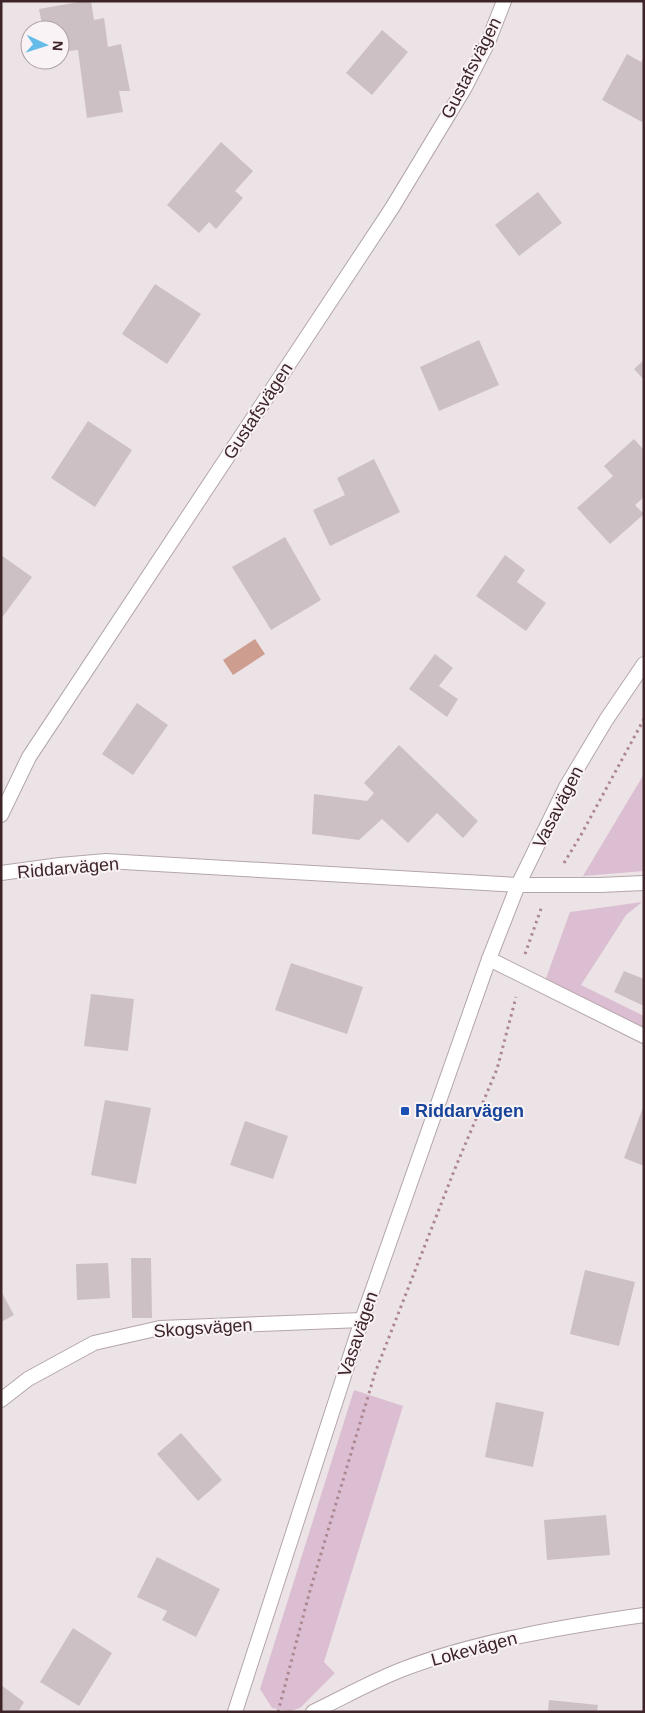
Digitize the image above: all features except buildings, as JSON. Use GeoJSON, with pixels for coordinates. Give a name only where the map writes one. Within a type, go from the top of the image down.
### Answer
{"type":"FeatureCollection","features":[{"type":"Feature","properties":{"kind":"street","name":"Gustafsvägen"},"geometry":{"type":"LineString","coordinates":[[1,815],[29,757],[392,208],[464,89],[488,42],[504,1]]}},
{"type":"Feature","properties":{"kind":"street","name":"Vasavägen"},"geometry":{"type":"LineString","coordinates":[[235,1712],[362,1320],[489,959],[518,885],[566,787],[606,720],[644,664]]}},
{"type":"Feature","properties":{"kind":"street","name":"Riddarvägen"},"geometry":{"type":"LineString","coordinates":[[1,873],[106,861],[518,885],[644,884]]}},
{"type":"Feature","properties":{"kind":"street"},"geometry":{"type":"LineString","coordinates":[[489,959],[644,1036]]}},
{"type":"Feature","properties":{"kind":"street","name":"Skogsvägen"},"geometry":{"type":"LineString","coordinates":[[1,1400],[28,1379],[94,1343],[160,1328],[362,1320]]}},
{"type":"Feature","properties":{"kind":"street","name":"Lokevägen"},"geometry":{"type":"LineString","coordinates":[[313,1712],[405,1668],[467,1648],[543,1632],[644,1615]]}},
{"type":"Feature","properties":{"kind":"path"},"geometry":{"type":"LineString","coordinates":[[278,1712],[309,1594],[375,1373],[454,1171],[497,1069],[518,989],[522,962],[550,886],[581,835],[644,719]]}},
{"type":"Feature","properties":{"kind":"shaded area"},"geometry":{"type":"Polygon","coordinates":[[[255,639],[265,654],[233,675],[223,660],[255,639]]]}},
{"type":"Feature","properties":{"kind":"shaded area"},"geometry":{"type":"Polygon","coordinates":[[[644,774],[644,871],[583,876],[644,774]]]}},
{"type":"Feature","properties":{"kind":"shaded area"},"geometry":{"type":"Polygon","coordinates":[[[642,902],[626,915],[581,985],[644,1016],[644,1030],[545,981],[570,912],[642,902]]]}},
{"type":"Feature","properties":{"kind":"shaded area"},"geometry":{"type":"Polygon","coordinates":[[[354,1390],[403,1406],[324,1662],[335,1673],[300,1708],[290,1711],[272,1708],[260,1689],[354,1390]]]}},
{"type":"Feature","properties":{"kind":"place","name":"Riddarvägen"},"geometry":{"type":"Point","coordinates":[405,1111]}}]}
